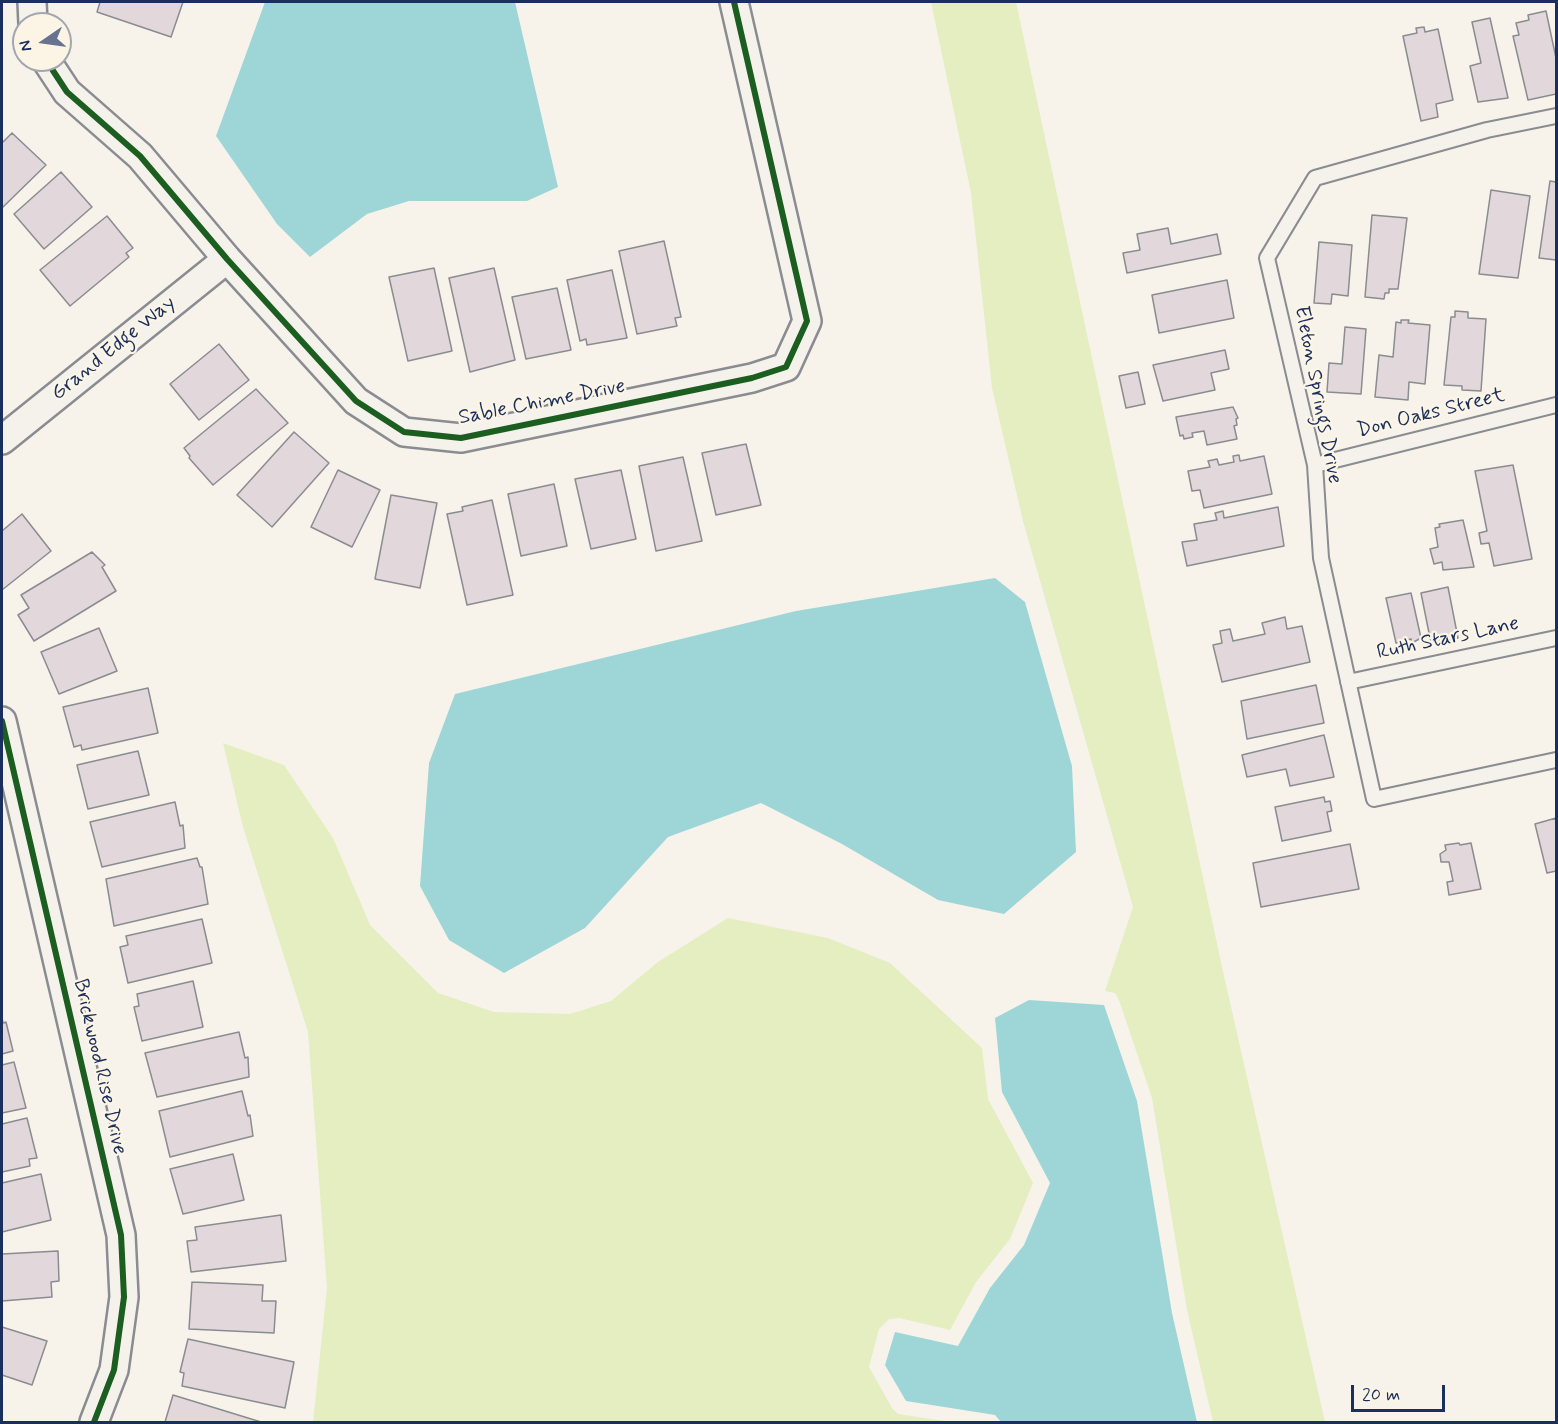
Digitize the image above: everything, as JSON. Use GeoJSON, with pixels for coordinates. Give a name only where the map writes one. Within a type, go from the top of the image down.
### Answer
{"type":"FeatureCollection","features":[{"type":"Feature","properties":{"kind":"street","name":"Sable Chime Drive"},"geometry":{"type":"LineString","coordinates":[[54,72],[67,92],[140,156],[227,260],[356,401],[404,432],[461,438],[752,378],[786,367],[807,321],[734,2]]}},
{"type":"Feature","properties":{"kind":"street","name":"Grand Edge Way"},"geometry":{"type":"LineString","coordinates":[[2,440],[227,260]]}},
{"type":"Feature","properties":{"kind":"street","name":"Brickwood Rise Drive"},"geometry":{"type":"LineString","coordinates":[[2,721],[121,1235],[124,1297],[114,1370],[94,1422]]}},
{"type":"Feature","properties":{"kind":"lane","name":"Eleton Springs Drive"},"geometry":{"type":"LineString","coordinates":[[1557,116],[1487,130],[1314,178],[1267,258],[1315,465],[1321,558],[1374,799],[1557,759]]}},
{"type":"Feature","properties":{"kind":"lane","name":"Don Oaks Street"},"geometry":{"type":"LineString","coordinates":[[1315,465],[1557,405]]}},
{"type":"Feature","properties":{"kind":"lane","name":"Ruth Stars Lane"},"geometry":{"type":"LineString","coordinates":[[1348,682],[1557,638]]}},
{"type":"Feature","properties":{"kind":"green space"},"geometry":{"type":"Polygon","coordinates":[[[931,2],[1016,2],[1222,967],[1325,1422],[1213,1422],[1187,1310],[1152,1098],[1119,1000],[1115,993],[1105,991],[1133,907],[1023,521],[992,388],[971,193],[931,2]]]}},
{"type":"Feature","properties":{"kind":"green space"},"geometry":{"type":"Polygon","coordinates":[[[223,743],[284,765],[333,838],[370,925],[438,993],[494,1012],[570,1014],[611,1001],[658,962],[728,918],[828,938],[890,963],[982,1048],[988,1099],[1033,1183],[1010,1239],[976,1282],[950,1330],[899,1318],[889,1319],[879,1329],[869,1367],[892,1408],[898,1414],[951,1422],[313,1422],[327,1288],[308,1032],[243,827],[223,743]]]}},
{"type":"Feature","properties":{"kind":"water"},"geometry":{"type":"Polygon","coordinates":[[[265,2],[515,2],[558,187],[527,201],[409,201],[367,214],[310,257],[277,224],[216,136],[265,2]]]}},
{"type":"Feature","properties":{"kind":"water"},"geometry":{"type":"Polygon","coordinates":[[[995,578],[1025,602],[1072,766],[1076,852],[1004,914],[938,900],[842,844],[761,803],[668,837],[585,928],[504,973],[449,940],[420,886],[429,763],[455,694],[796,611],[995,578]]]}},
{"type":"Feature","properties":{"kind":"water"},"geometry":{"type":"Polygon","coordinates":[[[1029,1000],[1104,1005],[1137,1101],[1172,1313],[1197,1422],[1001,1422],[995,1415],[906,1401],[885,1365],[895,1332],[958,1346],[990,1288],[1024,1245],[1050,1183],[1002,1092],[995,1018],[1029,1000]]]}},
{"type":"Feature","properties":{"kind":"building"},"geometry":{"type":"Polygon","coordinates":[[[100,2],[183,2],[171,37],[97,12],[100,2]]]}},
{"type":"Feature","properties":{"kind":"building"},"geometry":{"type":"Polygon","coordinates":[[[1546,11],[1556,58],[1556,94],[1528,100],[1513,36],[1519,35],[1516,23],[1529,20],[1528,15],[1546,11]]]}},
{"type":"Feature","properties":{"kind":"building"},"geometry":{"type":"Polygon","coordinates":[[[1490,18],[1508,98],[1478,102],[1470,66],[1481,63],[1472,22],[1490,18]]]}},
{"type":"Feature","properties":{"kind":"building"},"geometry":{"type":"Polygon","coordinates":[[[1424,27],[1425,32],[1438,29],[1453,100],[1436,104],[1438,117],[1421,121],[1403,36],[1417,33],[1416,28],[1424,27]]]}},
{"type":"Feature","properties":{"kind":"building"},"geometry":{"type":"Polygon","coordinates":[[[12,133],[46,165],[2,208],[2,143],[12,133]]]}},
{"type":"Feature","properties":{"kind":"building"},"geometry":{"type":"Polygon","coordinates":[[[61,172],[92,207],[44,249],[14,214],[61,172]]]}},
{"type":"Feature","properties":{"kind":"building"},"geometry":{"type":"Polygon","coordinates":[[[1550,181],[1556,182],[1556,260],[1539,258],[1550,181]]]}},
{"type":"Feature","properties":{"kind":"building"},"geometry":{"type":"Polygon","coordinates":[[[1491,190],[1530,196],[1518,278],[1479,274],[1491,190]]]}},
{"type":"Feature","properties":{"kind":"building"},"geometry":{"type":"Polygon","coordinates":[[[1372,215],[1407,218],[1398,289],[1389,289],[1384,299],[1365,297],[1372,215]]]}},
{"type":"Feature","properties":{"kind":"building"},"geometry":{"type":"Polygon","coordinates":[[[107,216],[133,248],[126,253],[129,257],[70,306],[40,270],[107,216]]]}},
{"type":"Feature","properties":{"kind":"building"},"geometry":{"type":"Polygon","coordinates":[[[1168,228],[1171,244],[1217,234],[1221,254],[1127,273],[1123,253],[1140,250],[1137,234],[1168,228]]]}},
{"type":"Feature","properties":{"kind":"building"},"geometry":{"type":"Polygon","coordinates":[[[664,241],[681,317],[675,318],[677,326],[637,334],[619,251],[664,241]]]}},
{"type":"Feature","properties":{"kind":"building"},"geometry":{"type":"Polygon","coordinates":[[[1319,242],[1352,245],[1348,296],[1332,294],[1331,304],[1314,303],[1319,242]]]}},
{"type":"Feature","properties":{"kind":"building"},"geometry":{"type":"Polygon","coordinates":[[[434,268],[452,351],[408,361],[389,277],[434,268]]]}},
{"type":"Feature","properties":{"kind":"building"},"geometry":{"type":"Polygon","coordinates":[[[494,268],[515,360],[470,372],[449,278],[494,268]]]}},
{"type":"Feature","properties":{"kind":"building"},"geometry":{"type":"Polygon","coordinates":[[[612,270],[627,338],[587,345],[586,339],[580,341],[567,280],[612,270]]]}},
{"type":"Feature","properties":{"kind":"building"},"geometry":{"type":"Polygon","coordinates":[[[1227,280],[1234,318],[1159,333],[1152,295],[1227,280]]]}},
{"type":"Feature","properties":{"kind":"building"},"geometry":{"type":"Polygon","coordinates":[[[557,288],[571,350],[526,359],[512,297],[557,288]]]}},
{"type":"Feature","properties":{"kind":"building"},"geometry":{"type":"Polygon","coordinates":[[[1455,311],[1468,312],[1468,318],[1486,319],[1481,391],[1462,390],[1462,386],[1444,385],[1451,317],[1455,317],[1455,311]]]}},
{"type":"Feature","properties":{"kind":"building"},"geometry":{"type":"Polygon","coordinates":[[[1401,320],[1430,325],[1425,384],[1409,382],[1408,400],[1375,397],[1379,355],[1393,357],[1396,322],[1401,323],[1401,320]]]}},
{"type":"Feature","properties":{"kind":"building"},"geometry":{"type":"Polygon","coordinates":[[[1345,327],[1366,329],[1361,394],[1327,392],[1329,363],[1342,364],[1345,327]]]}},
{"type":"Feature","properties":{"kind":"building"},"geometry":{"type":"Polygon","coordinates":[[[219,344],[249,380],[199,420],[170,384],[219,344]]]}},
{"type":"Feature","properties":{"kind":"building"},"geometry":{"type":"Polygon","coordinates":[[[1225,350],[1229,369],[1211,373],[1215,390],[1163,401],[1153,365],[1225,350]]]}},
{"type":"Feature","properties":{"kind":"building"},"geometry":{"type":"Polygon","coordinates":[[[1138,372],[1145,404],[1126,408],[1119,376],[1138,372]]]}},
{"type":"Feature","properties":{"kind":"building"},"geometry":{"type":"Polygon","coordinates":[[[256,389],[288,423],[213,485],[189,458],[184,448],[256,389]]]}},
{"type":"Feature","properties":{"kind":"building"},"geometry":{"type":"Polygon","coordinates":[[[1233,407],[1238,418],[1236,419],[1237,425],[1234,426],[1237,439],[1207,445],[1204,431],[1192,433],[1193,437],[1184,439],[1183,435],[1180,436],[1176,417],[1233,407]]]}},
{"type":"Feature","properties":{"kind":"building"},"geometry":{"type":"Polygon","coordinates":[[[294,432],[329,463],[272,527],[237,495],[294,432]]]}},
{"type":"Feature","properties":{"kind":"building"},"geometry":{"type":"Polygon","coordinates":[[[746,444],[761,505],[716,515],[702,453],[746,444]]]}},
{"type":"Feature","properties":{"kind":"building"},"geometry":{"type":"Polygon","coordinates":[[[1239,455],[1240,461],[1264,456],[1272,494],[1204,508],[1200,490],[1192,491],[1188,471],[1210,467],[1208,461],[1217,459],[1219,465],[1234,462],[1233,456],[1239,455]]]}},
{"type":"Feature","properties":{"kind":"building"},"geometry":{"type":"Polygon","coordinates":[[[683,457],[702,541],[656,551],[639,466],[683,457]]]}},
{"type":"Feature","properties":{"kind":"building"},"geometry":{"type":"Polygon","coordinates":[[[1513,465],[1532,559],[1494,566],[1489,543],[1481,544],[1479,533],[1487,531],[1475,471],[1513,465]]]}},
{"type":"Feature","properties":{"kind":"building"},"geometry":{"type":"Polygon","coordinates":[[[338,470],[380,490],[352,547],[311,527],[338,470]]]}},
{"type":"Feature","properties":{"kind":"building"},"geometry":{"type":"Polygon","coordinates":[[[621,470],[636,539],[591,549],[575,479],[621,470]]]}},
{"type":"Feature","properties":{"kind":"building"},"geometry":{"type":"Polygon","coordinates":[[[554,484],[567,546],[521,556],[508,494],[554,484]]]}},
{"type":"Feature","properties":{"kind":"building"},"geometry":{"type":"Polygon","coordinates":[[[391,495],[437,503],[420,588],[375,579],[391,495]]]}},
{"type":"Feature","properties":{"kind":"building"},"geometry":{"type":"Polygon","coordinates":[[[492,500],[513,595],[467,605],[447,514],[463,511],[462,507],[492,500]]]}},
{"type":"Feature","properties":{"kind":"building"},"geometry":{"type":"Polygon","coordinates":[[[1278,507],[1284,546],[1187,566],[1182,542],[1197,540],[1194,524],[1217,520],[1215,513],[1223,511],[1224,518],[1278,507]]]}},
{"type":"Feature","properties":{"kind":"building"},"geometry":{"type":"Polygon","coordinates":[[[22,514],[51,551],[2,590],[2,531],[22,514]]]}},
{"type":"Feature","properties":{"kind":"building"},"geometry":{"type":"Polygon","coordinates":[[[1463,520],[1474,567],[1443,570],[1442,562],[1434,564],[1430,549],[1438,547],[1435,528],[1440,527],[1439,524],[1463,520]]]}},
{"type":"Feature","properties":{"kind":"building"},"geometry":{"type":"Polygon","coordinates":[[[92,552],[105,565],[102,567],[116,591],[34,641],[18,615],[29,608],[21,595],[92,552]]]}},
{"type":"Feature","properties":{"kind":"building"},"geometry":{"type":"Polygon","coordinates":[[[1448,587],[1458,638],[1431,643],[1421,593],[1448,587]]]}},
{"type":"Feature","properties":{"kind":"building"},"geometry":{"type":"Polygon","coordinates":[[[1411,593],[1421,638],[1412,643],[1411,639],[1396,643],[1386,598],[1411,593]]]}},
{"type":"Feature","properties":{"kind":"building"},"geometry":{"type":"Polygon","coordinates":[[[1285,617],[1287,629],[1302,626],[1310,662],[1222,682],[1213,645],[1222,643],[1220,631],[1230,629],[1233,641],[1265,634],[1262,623],[1285,617]]]}},
{"type":"Feature","properties":{"kind":"building"},"geometry":{"type":"Polygon","coordinates":[[[99,628],[117,671],[59,694],[41,652],[99,628]]]}},
{"type":"Feature","properties":{"kind":"building"},"geometry":{"type":"Polygon","coordinates":[[[1316,685],[1324,723],[1247,739],[1241,701],[1316,685]]]}},
{"type":"Feature","properties":{"kind":"building"},"geometry":{"type":"Polygon","coordinates":[[[148,688],[158,733],[82,750],[81,745],[74,747],[63,707],[148,688]]]}},
{"type":"Feature","properties":{"kind":"building"},"geometry":{"type":"Polygon","coordinates":[[[1324,735],[1334,777],[1290,786],[1286,769],[1247,777],[1242,755],[1324,735]]]}},
{"type":"Feature","properties":{"kind":"building"},"geometry":{"type":"Polygon","coordinates":[[[138,751],[149,795],[88,809],[77,765],[138,751]]]}},
{"type":"Feature","properties":{"kind":"building"},"geometry":{"type":"Polygon","coordinates":[[[1324,797],[1325,802],[1330,801],[1332,811],[1327,812],[1331,831],[1282,841],[1275,807],[1324,797]]]}},
{"type":"Feature","properties":{"kind":"building"},"geometry":{"type":"Polygon","coordinates":[[[175,802],[180,826],[183,825],[185,848],[102,867],[90,822],[175,802]]]}},
{"type":"Feature","properties":{"kind":"building"},"geometry":{"type":"Polygon","coordinates":[[[1556,818],[1556,871],[1547,873],[1535,824],[1556,818]]]}},
{"type":"Feature","properties":{"kind":"building"},"geometry":{"type":"Polygon","coordinates":[[[1459,843],[1460,845],[1471,843],[1481,889],[1449,895],[1447,882],[1453,881],[1449,862],[1441,862],[1440,854],[1446,850],[1445,845],[1459,843]]]}},
{"type":"Feature","properties":{"kind":"building"},"geometry":{"type":"Polygon","coordinates":[[[1350,844],[1359,889],[1261,907],[1253,863],[1350,844]]]}},
{"type":"Feature","properties":{"kind":"building"},"geometry":{"type":"Polygon","coordinates":[[[197,858],[202,867],[208,904],[114,926],[106,879],[197,858]]]}},
{"type":"Feature","properties":{"kind":"building"},"geometry":{"type":"Polygon","coordinates":[[[202,919],[212,963],[128,983],[120,947],[128,945],[126,936],[202,919]]]}},
{"type":"Feature","properties":{"kind":"building"},"geometry":{"type":"Polygon","coordinates":[[[193,981],[203,1027],[142,1041],[134,1007],[139,1006],[137,994],[193,981]]]}},
{"type":"Feature","properties":{"kind":"building"},"geometry":{"type":"Polygon","coordinates":[[[2,1017],[3,1023],[6,1022],[13,1051],[2,1054],[2,1017]]]}},
{"type":"Feature","properties":{"kind":"building"},"geometry":{"type":"Polygon","coordinates":[[[239,1032],[245,1058],[248,1057],[249,1077],[157,1097],[145,1053],[239,1032]]]}},
{"type":"Feature","properties":{"kind":"building"},"geometry":{"type":"Polygon","coordinates":[[[14,1062],[26,1108],[2,1113],[2,1065],[14,1062]]]}},
{"type":"Feature","properties":{"kind":"building"},"geometry":{"type":"Polygon","coordinates":[[[242,1091],[248,1116],[250,1115],[253,1136],[170,1157],[159,1111],[242,1091]]]}},
{"type":"Feature","properties":{"kind":"building"},"geometry":{"type":"Polygon","coordinates":[[[27,1118],[37,1158],[29,1159],[30,1166],[2,1172],[2,1124],[27,1118]]]}},
{"type":"Feature","properties":{"kind":"building"},"geometry":{"type":"Polygon","coordinates":[[[233,1154],[244,1200],[183,1214],[170,1169],[233,1154]]]}},
{"type":"Feature","properties":{"kind":"building"},"geometry":{"type":"Polygon","coordinates":[[[41,1174],[51,1220],[2,1232],[2,1183],[41,1174]]]}},
{"type":"Feature","properties":{"kind":"building"},"geometry":{"type":"Polygon","coordinates":[[[281,1215],[286,1261],[191,1272],[187,1241],[197,1240],[195,1227],[281,1215]]]}},
{"type":"Feature","properties":{"kind":"building"},"geometry":{"type":"Polygon","coordinates":[[[58,1251],[59,1281],[51,1282],[52,1297],[2,1301],[2,1254],[58,1251]]]}},
{"type":"Feature","properties":{"kind":"building"},"geometry":{"type":"Polygon","coordinates":[[[192,1282],[263,1285],[262,1301],[276,1301],[274,1333],[189,1329],[192,1282]]]}},
{"type":"Feature","properties":{"kind":"building"},"geometry":{"type":"Polygon","coordinates":[[[2,1327],[47,1341],[32,1385],[2,1375],[2,1327]]]}},
{"type":"Feature","properties":{"kind":"building"},"geometry":{"type":"Polygon","coordinates":[[[188,1339],[294,1362],[285,1408],[182,1386],[184,1373],[180,1372],[188,1339]]]}},
{"type":"Feature","properties":{"kind":"building"},"geometry":{"type":"Polygon","coordinates":[[[173,1395],[261,1422],[165,1422],[173,1395]]]}},
{"type":"Feature","properties":{"kind":"cycle path"},"geometry":{"type":"LineString","coordinates":[[54,72],[67,92],[140,156],[227,259],[356,401],[404,432],[461,438],[752,378],[786,367],[807,321],[734,2]]}},
{"type":"Feature","properties":{"kind":"cycle path"},"geometry":{"type":"LineString","coordinates":[[2,721],[121,1235],[124,1297],[114,1370],[94,1422]]}}]}
